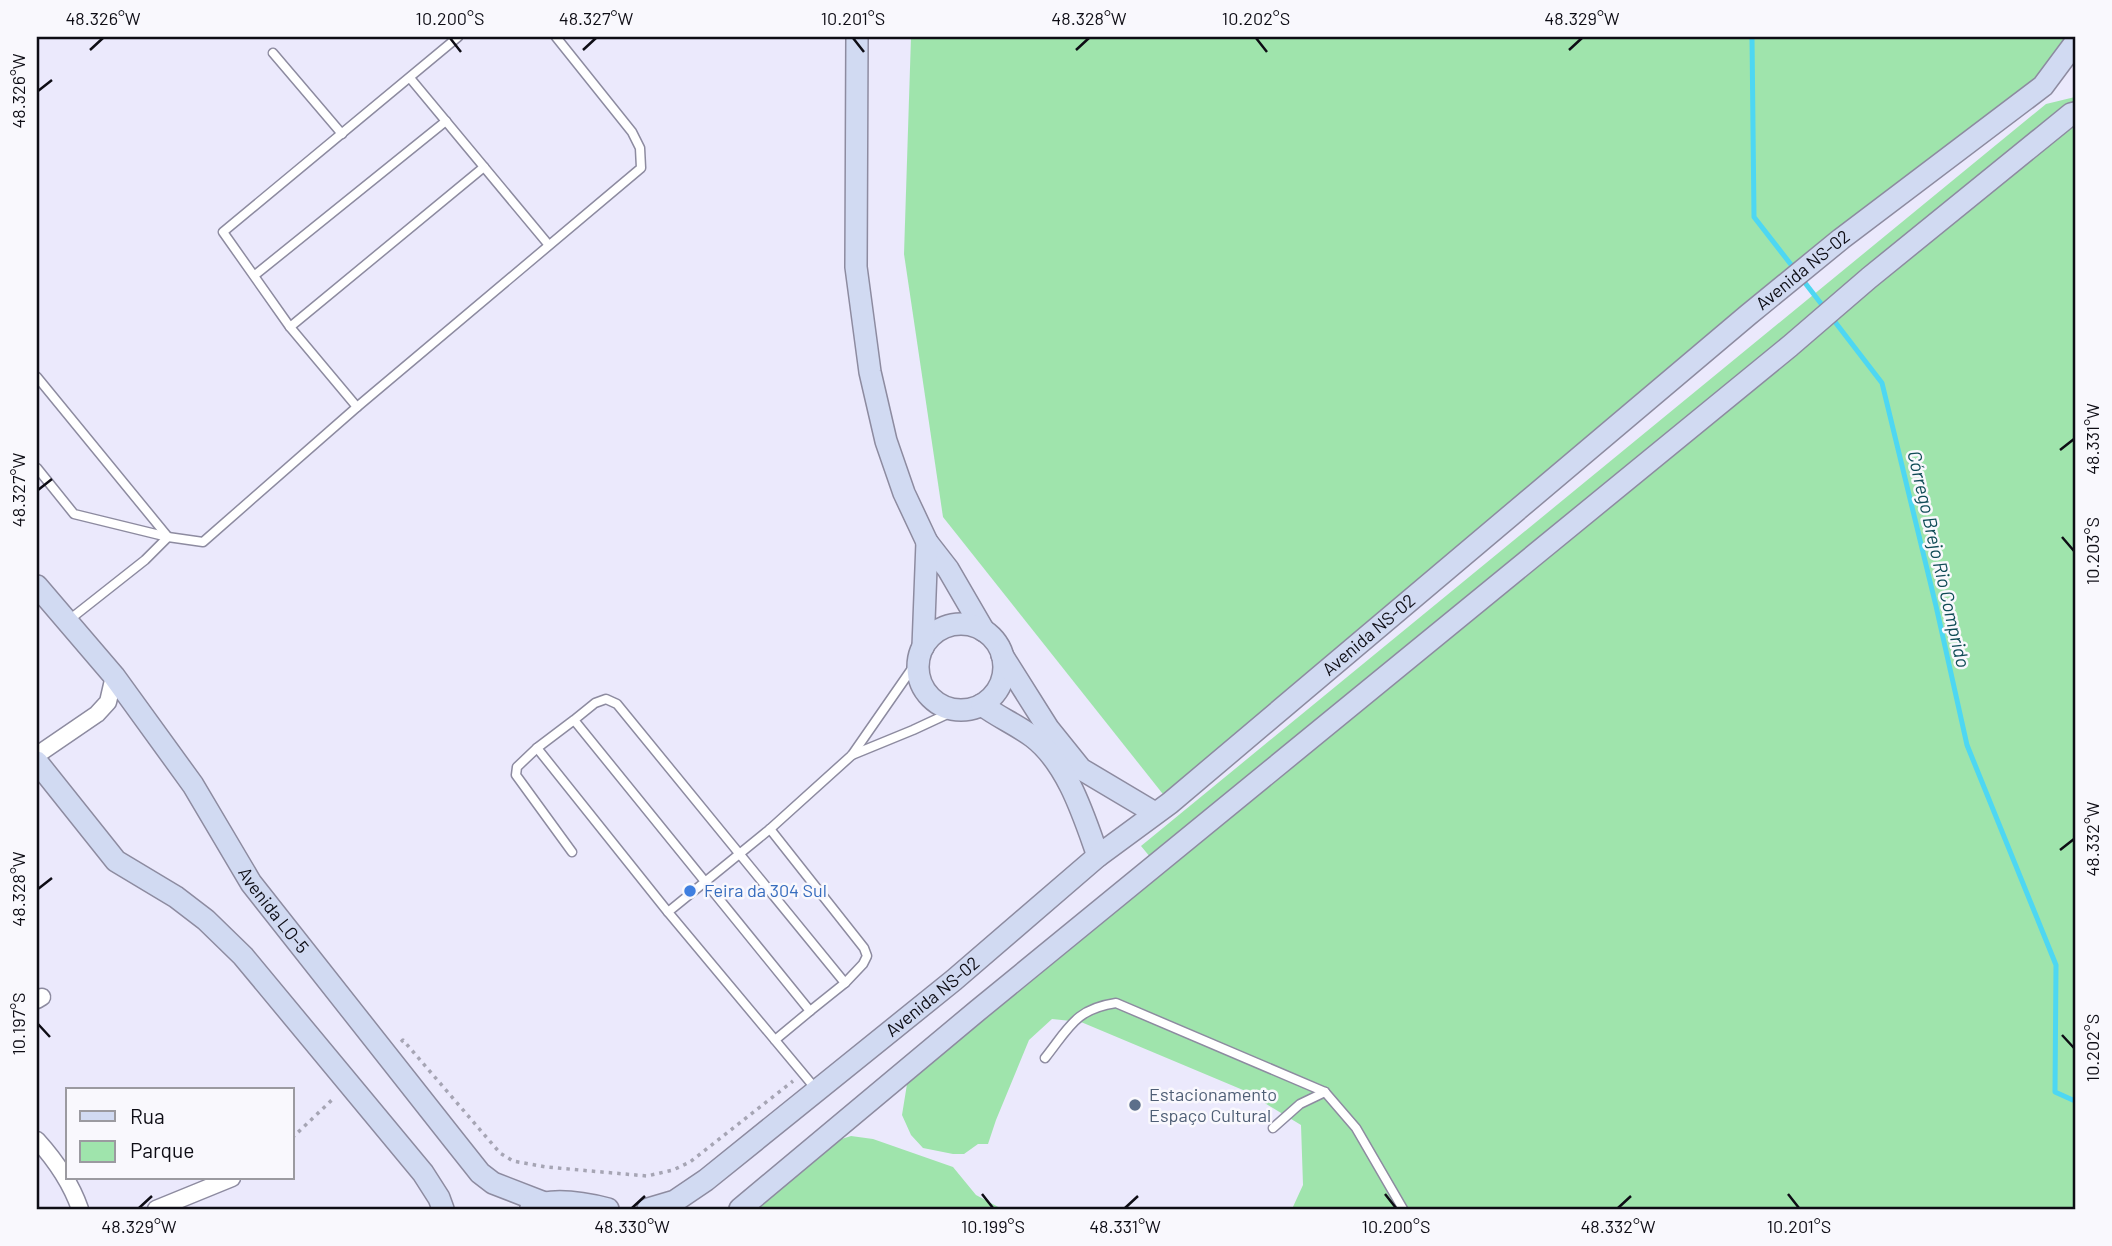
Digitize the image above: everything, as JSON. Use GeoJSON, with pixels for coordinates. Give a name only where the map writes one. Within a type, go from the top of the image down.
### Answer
{"type":"FeatureCollection","features":[{"type":"Feature","properties":{"kind":"street"},"geometry":{"type":"LineString","coordinates":[[857,37],[856,267],[870,372],[886,441],[904,493],[928,542],[948,569],[985,631],[996,642],[1048,728],[1074,762],[1101,783],[1155,813]]}},
{"type":"Feature","properties":{"kind":"street","name":"Avenida NS-02"},"geometry":{"type":"LineString","coordinates":[[648,1209],[675,1201],[696,1187],[954,980],[1098,856],[1155,813],[1748,315],[1841,239],[2043,86],[2075,43]]}},
{"type":"Feature","properties":{"kind":"street"},"geometry":{"type":"LineString","coordinates":[[740,1209],[988,1002],[1790,346],[1869,278],[2075,113]]}},
{"type":"Feature","properties":{"kind":"street"},"geometry":{"type":"LineString","coordinates":[[928,542],[918,674],[922,687],[942,706],[970,710],[982,705],[999,689],[1004,667],[1002,655]]}},
{"type":"Feature","properties":{"kind":"street","name":"Avenida LO-5"},"geometry":{"type":"LineString","coordinates":[[37,586],[114,676],[193,785],[251,883],[480,1173],[533,1206],[571,1203],[608,1209]]}},
{"type":"Feature","properties":{"kind":"street"},"geometry":{"type":"LineString","coordinates":[[920,654],[934,633],[950,626],[968,625],[985,631]]}},
{"type":"Feature","properties":{"kind":"street"},"geometry":{"type":"LineString","coordinates":[[37,755],[97,714],[108,702],[114,676]]}},
{"type":"Feature","properties":{"kind":"street"},"geometry":{"type":"LineString","coordinates":[[982,705],[1033,737],[1054,761],[1069,784],[1098,856]]}},
{"type":"Feature","properties":{"kind":"street"},"geometry":{"type":"LineString","coordinates":[[37,762],[116,861],[186,905],[206,920],[243,956],[422,1172],[443,1209]]}},
{"type":"Feature","properties":{"kind":"street"},"geometry":{"type":"LineString","coordinates":[[37,1140],[55,1160],[66,1179]]}},
{"type":"Feature","properties":{"kind":"street"},"geometry":{"type":"LineString","coordinates":[[67,1180],[80,1209]]}},
{"type":"Feature","properties":{"kind":"street"},"geometry":{"type":"LineString","coordinates":[[156,1209],[227,1180]]}},
{"type":"Feature","properties":{"kind":"lane"},"geometry":{"type":"LineString","coordinates":[[357,407],[290,327],[223,232],[458,37]]}},
{"type":"Feature","properties":{"kind":"lane"},"geometry":{"type":"LineString","coordinates":[[37,468],[74,514],[168,537],[203,542],[357,407],[641,167],[640,148],[632,132],[556,37]]}},
{"type":"Feature","properties":{"kind":"lane"},"geometry":{"type":"LineString","coordinates":[[273,54],[341,134]]}},
{"type":"Feature","properties":{"kind":"lane"},"geometry":{"type":"LineString","coordinates":[[410,78],[548,244]]}},
{"type":"Feature","properties":{"kind":"lane"},"geometry":{"type":"LineString","coordinates":[[255,275],[446,121]]}},
{"type":"Feature","properties":{"kind":"lane"},"geometry":{"type":"LineString","coordinates":[[290,327],[484,167]]}},
{"type":"Feature","properties":{"kind":"lane"},"geometry":{"type":"LineString","coordinates":[[37,377],[168,537]]}},
{"type":"Feature","properties":{"kind":"lane"},"geometry":{"type":"LineString","coordinates":[[67,622],[145,560],[168,537]]}},
{"type":"Feature","properties":{"kind":"lane"},"geometry":{"type":"LineString","coordinates":[[668,912],[770,829],[852,755],[920,654]]}},
{"type":"Feature","properties":{"kind":"lane"},"geometry":{"type":"LineString","coordinates":[[572,852],[516,775],[517,767],[537,748],[596,703],[606,699],[617,704],[845,983]]}},
{"type":"Feature","properties":{"kind":"lane"},"geometry":{"type":"LineString","coordinates":[[852,755],[956,710]]}},
{"type":"Feature","properties":{"kind":"lane"},"geometry":{"type":"LineString","coordinates":[[574,720],[810,1011]]}},
{"type":"Feature","properties":{"kind":"lane"},"geometry":{"type":"LineString","coordinates":[[537,748],[668,912],[817,1091]]}},
{"type":"Feature","properties":{"kind":"lane"},"geometry":{"type":"LineString","coordinates":[[770,829],[864,948],[867,956],[845,983],[775,1040]]}},
{"type":"Feature","properties":{"kind":"lane"},"geometry":{"type":"LineString","coordinates":[[1045,1058],[1082,1013],[1095,1006],[1116,1003],[1325,1092],[1356,1128],[1403,1209]]}},
{"type":"Feature","properties":{"kind":"lane"},"geometry":{"type":"LineString","coordinates":[[1273,1128],[1300,1104],[1325,1092]]}},
{"type":"Feature","properties":{"kind":"path"},"geometry":{"type":"LineString","coordinates":[[386,1055],[403,1040],[500,1153],[513,1161],[545,1167],[648,1176],[673,1170],[690,1162],[803,1074]]}},
{"type":"Feature","properties":{"kind":"path"},"geometry":{"type":"LineString","coordinates":[[294,1136],[339,1093]]}},
{"type":"Feature","properties":{"kind":"green space"},"geometry":{"type":"Polygon","coordinates":[[[911,37],[2075,37],[2043,86],[1170,803],[943,517],[904,254],[911,37]]]}},
{"type":"Feature","properties":{"kind":"green space"},"geometry":{"type":"Polygon","coordinates":[[[2075,97],[2075,1209],[1292,1209],[1303,1185],[1301,1125],[1243,1090],[1081,1022],[1052,1019],[1029,1040],[988,1144],[978,1144],[964,1154],[953,1154],[923,1148],[911,1135],[902,1115],[908,1078],[1160,869],[1141,846],[2046,104],[2075,97]]]}},
{"type":"Feature","properties":{"kind":"green space"},"geometry":{"type":"Polygon","coordinates":[[[851,1136],[873,1139],[953,1167],[976,1195],[1002,1209],[746,1209],[823,1145],[851,1136]]]}},
{"type":"Feature","properties":{"kind":"waterway","name":"Córrego Brejo Rio Comprido"},"geometry":{"type":"LineString","coordinates":[[1752,37],[1754,217],[1796,271]]}},
{"type":"Feature","properties":{"kind":"waterway","name":"Córrego Brejo Rio Comprido"},"geometry":{"type":"LineString","coordinates":[[1802,279],[1826,310]]}},
{"type":"Feature","properties":{"kind":"waterway","name":"Córrego Brejo Rio Comprido"},"geometry":{"type":"LineString","coordinates":[[1832,318],[1882,383],[1967,745],[2056,965],[2055,1092],[2075,1101]]}},
{"type":"Feature","properties":{"kind":"place","name":"Feira da 304 Sul"},"geometry":{"type":"Point","coordinates":[690,891]}},
{"type":"Feature","properties":{"kind":"place","name":"Estacionamento Espaço Cultural"},"geometry":{"type":"Point","coordinates":[1135,1105]}}]}
